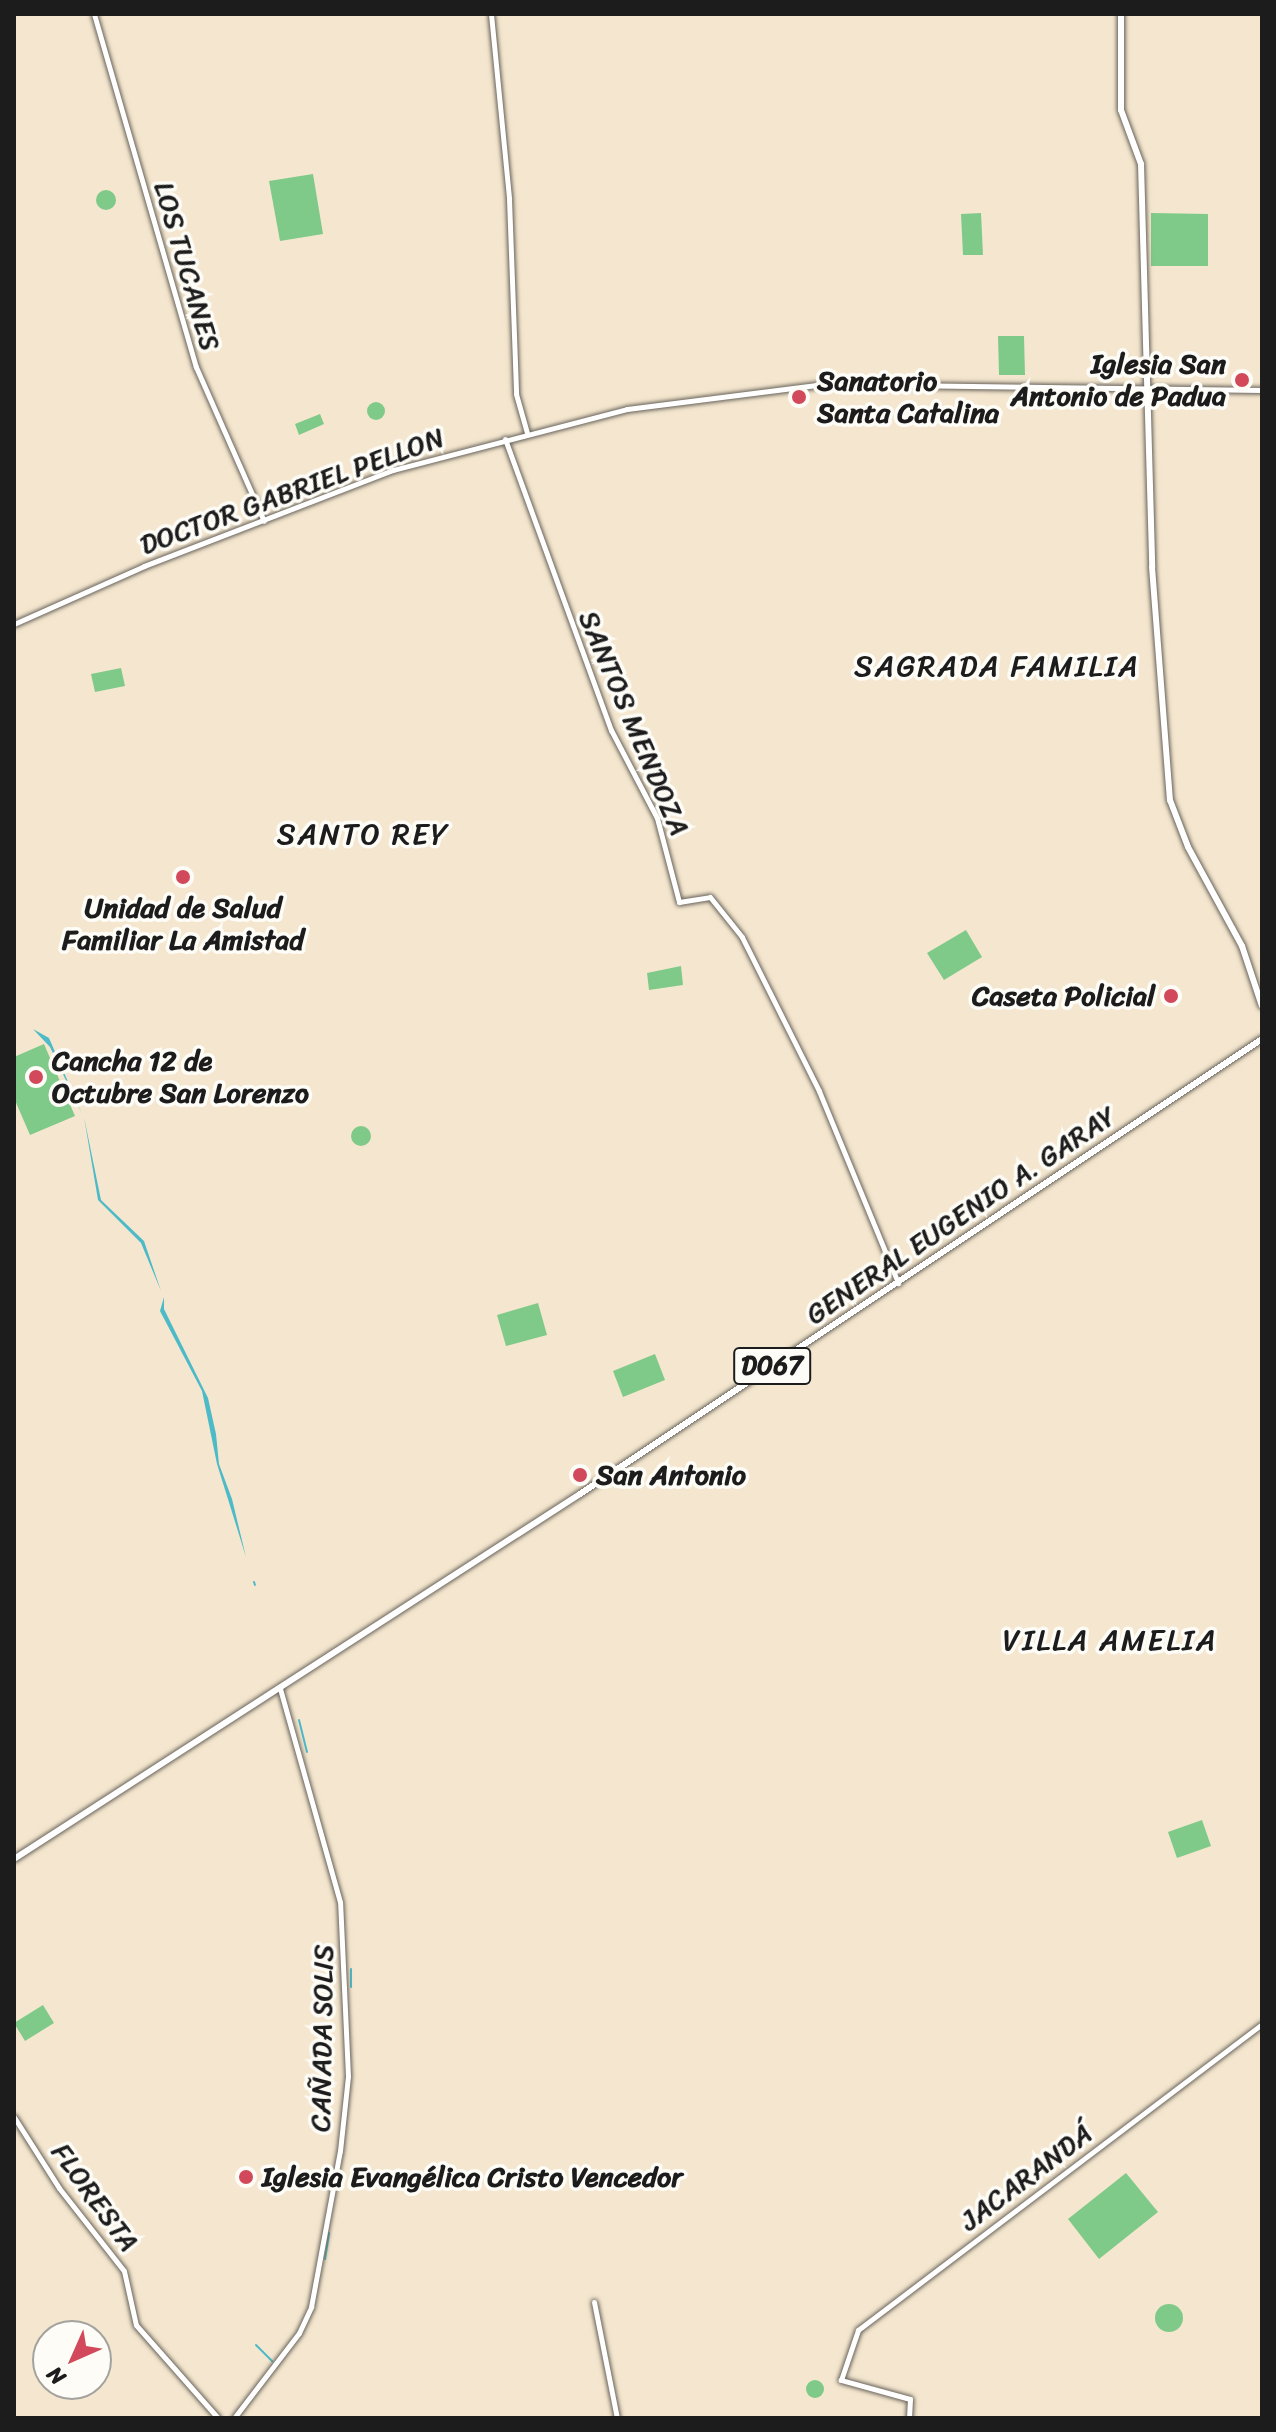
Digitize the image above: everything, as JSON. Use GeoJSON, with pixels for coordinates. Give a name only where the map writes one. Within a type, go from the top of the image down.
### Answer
{"type":"FeatureCollection","features":[{"type":"Feature","properties":{"kind":"main road"},"geometry":{"type":"LineString","coordinates":[[1121,14],[1119,58],[1123,122],[1141,164],[1145,389],[1170,800],[1188,847],[1242,946],[1262,1006]]}},
{"type":"Feature","properties":{"kind":"main road","name":"GENERAL EUGENIO A. GARAY"},"geometry":{"type":"LineString","coordinates":[[280,1688],[899,1284],[1262,1039]]}},
{"type":"Feature","properties":{"kind":"main road","name":"D067"},"geometry":{"type":"LineString","coordinates":[[14,1859],[280,1688]]}},
{"type":"Feature","properties":{"kind":"street","name":"LOS TUCANES"},"geometry":{"type":"LineString","coordinates":[[94,14],[196,367],[264,521]]}},
{"type":"Feature","properties":{"kind":"street"},"geometry":{"type":"LineString","coordinates":[[491,14],[509,199],[516,394],[527,433]]}},
{"type":"Feature","properties":{"kind":"street","name":"DOCTOR GABRIEL PELLON"},"geometry":{"type":"LineString","coordinates":[[14,624],[128,573],[393,470],[627,409],[826,384],[1262,390]]}},
{"type":"Feature","properties":{"kind":"street","name":"SANTOS MENDOZA"},"geometry":{"type":"LineString","coordinates":[[505,439],[594,686],[657,818],[679,902],[713,898],[742,937],[819,1091],[899,1284]]}},
{"type":"Feature","properties":{"kind":"street","name":"CAÑADA SOLIS"},"geometry":{"type":"LineString","coordinates":[[234,2418],[299,2333],[311,2307],[340,2151],[348,2076],[340,1902],[280,1688]]}},
{"type":"Feature","properties":{"kind":"street","name":"JACARANDÁ"},"geometry":{"type":"LineString","coordinates":[[909,2418],[910,2399],[841,2380],[852,2340],[867,2321],[1262,2024]]}},
{"type":"Feature","properties":{"kind":"street","name":"FLORESTA"},"geometry":{"type":"LineString","coordinates":[[14,2117],[59,2188],[124,2271],[136,2325],[218,2418]]}},
{"type":"Feature","properties":{"kind":"street"},"geometry":{"type":"LineString","coordinates":[[594,2302],[617,2418]]}},
{"type":"Feature","properties":{"kind":"green space"},"geometry":{"type":"Polygon","coordinates":[[[313,174],[323,234],[280,241],[269,181],[313,174]]]}},
{"type":"Feature","properties":{"kind":"green space"},"geometry":{"type":"Polygon","coordinates":[[[106,190],[113,193],[116,200],[113,207],[106,210],[99,207],[96,200],[99,193],[106,190]]]}},
{"type":"Feature","properties":{"kind":"green space"},"geometry":{"type":"Polygon","coordinates":[[[981,213],[983,255],[963,255],[961,214],[981,213]]]}},
{"type":"Feature","properties":{"kind":"green space"},"geometry":{"type":"Polygon","coordinates":[[[1151,213],[1208,214],[1208,266],[1151,266],[1151,213]]]}},
{"type":"Feature","properties":{"kind":"green space"},"geometry":{"type":"Polygon","coordinates":[[[998,336],[1024,336],[1025,375],[999,375],[998,336]]]}},
{"type":"Feature","properties":{"kind":"green space"},"geometry":{"type":"Polygon","coordinates":[[[372,402],[380,402],[385,411],[383,418],[372,420],[367,415],[367,407],[372,402]]]}},
{"type":"Feature","properties":{"kind":"green space"},"geometry":{"type":"Polygon","coordinates":[[[320,414],[324,424],[299,435],[295,424],[320,414]]]}},
{"type":"Feature","properties":{"kind":"green space"},"geometry":{"type":"Polygon","coordinates":[[[121,668],[125,686],[95,692],[91,674],[121,668]]]}},
{"type":"Feature","properties":{"kind":"green space"},"geometry":{"type":"Polygon","coordinates":[[[966,930],[982,957],[944,980],[927,953],[966,930]]]}},
{"type":"Feature","properties":{"kind":"green space"},"geometry":{"type":"Polygon","coordinates":[[[681,966],[683,985],[649,990],[647,973],[681,966]]]}},
{"type":"Feature","properties":{"kind":"green space","name":"Cancha 12 de Octubre San Lorenzo"},"geometry":{"type":"Polygon","coordinates":[[[44,1044],[75,1116],[30,1135],[14,1098],[14,1057],[44,1044]]]}},
{"type":"Feature","properties":{"kind":"green space"},"geometry":{"type":"Polygon","coordinates":[[[361,1126],[368,1129],[371,1136],[368,1143],[361,1146],[354,1143],[351,1136],[354,1129],[361,1126]]]}},
{"type":"Feature","properties":{"kind":"green space"},"geometry":{"type":"Polygon","coordinates":[[[538,1303],[547,1335],[506,1346],[497,1315],[538,1303]]]}},
{"type":"Feature","properties":{"kind":"green space"},"geometry":{"type":"Polygon","coordinates":[[[655,1354],[665,1380],[623,1397],[613,1371],[655,1354]]]}},
{"type":"Feature","properties":{"kind":"green space"},"geometry":{"type":"Polygon","coordinates":[[[1202,1820],[1211,1846],[1177,1858],[1168,1832],[1202,1820]]]}},
{"type":"Feature","properties":{"kind":"green space"},"geometry":{"type":"Polygon","coordinates":[[[43,2005],[54,2023],[25,2041],[14,2023],[43,2005]]]}},
{"type":"Feature","properties":{"kind":"green space"},"geometry":{"type":"Polygon","coordinates":[[[1126,2173],[1158,2212],[1099,2259],[1068,2219],[1126,2173]]]}},
{"type":"Feature","properties":{"kind":"green space"},"geometry":{"type":"Polygon","coordinates":[[[1169,2304],[1179,2308],[1183,2318],[1179,2328],[1169,2332],[1159,2328],[1155,2318],[1159,2308],[1169,2304]]]}},
{"type":"Feature","properties":{"kind":"green space"},"geometry":{"type":"Polygon","coordinates":[[[815,2380],[824,2389],[815,2398],[806,2389],[815,2380]]]}},
{"type":"Feature","properties":{"kind":"water"},"geometry":{"type":"Polygon","coordinates":[[[33,1029],[49,1038],[82,1114],[50,1047],[33,1029]]]}},
{"type":"Feature","properties":{"kind":"water"},"geometry":{"type":"Polygon","coordinates":[[[84,1117],[101,1200],[144,1241],[161,1291],[141,1243],[98,1200],[84,1117]]]}},
{"type":"Feature","properties":{"kind":"water"},"geometry":{"type":"Polygon","coordinates":[[[164,1297],[164,1309],[208,1398],[219,1464],[232,1499],[246,1557],[217,1464],[202,1391],[160,1311],[164,1297]]]}},
{"type":"Feature","properties":{"kind":"waterway"},"geometry":{"type":"LineString","coordinates":[[299,1720],[307,1752]]}},
{"type":"Feature","properties":{"kind":"waterway"},"geometry":{"type":"LineString","coordinates":[[351,1969],[351,1987]]}},
{"type":"Feature","properties":{"kind":"waterway"},"geometry":{"type":"LineString","coordinates":[[325,2259],[329,2233]]}},
{"type":"Feature","properties":{"kind":"waterway"},"geometry":{"type":"LineString","coordinates":[[256,2345],[272,2361]]}},
{"type":"Feature","properties":{"kind":"place","name":"Iglesia San Antonio de Padua"},"geometry":{"type":"Point","coordinates":[1242,380]}},
{"type":"Feature","properties":{"kind":"place","name":"Sanatorio Santa Catalina"},"geometry":{"type":"Point","coordinates":[799,397]}},
{"type":"Feature","properties":{"kind":"place","name":"Unidad de Salud Familiar La Amistad"},"geometry":{"type":"Point","coordinates":[183,877]}},
{"type":"Feature","properties":{"kind":"place","name":"Caseta Policial"},"geometry":{"type":"Point","coordinates":[1171,996]}},
{"type":"Feature","properties":{"kind":"place","name":"Cancha 12 de Octubre San Lorenzo"},"geometry":{"type":"Point","coordinates":[36,1077]}},
{"type":"Feature","properties":{"kind":"place","name":"San Antonio"},"geometry":{"type":"Point","coordinates":[580,1475]}},
{"type":"Feature","properties":{"kind":"place","name":"Iglesia Evangélica Cristo Vencedor"},"geometry":{"type":"Point","coordinates":[246,2177]}},
{"type":"Feature","properties":{"kind":"district","name":"SAGRADA FAMILIA"},"geometry":{"type":"Point","coordinates":[997,666]}},
{"type":"Feature","properties":{"kind":"district","name":"SANTO REY"},"geometry":{"type":"Point","coordinates":[363,834]}},
{"type":"Feature","properties":{"kind":"district","name":"VILLA AMELIA"},"geometry":{"type":"Point","coordinates":[1110,1640]}}]}
